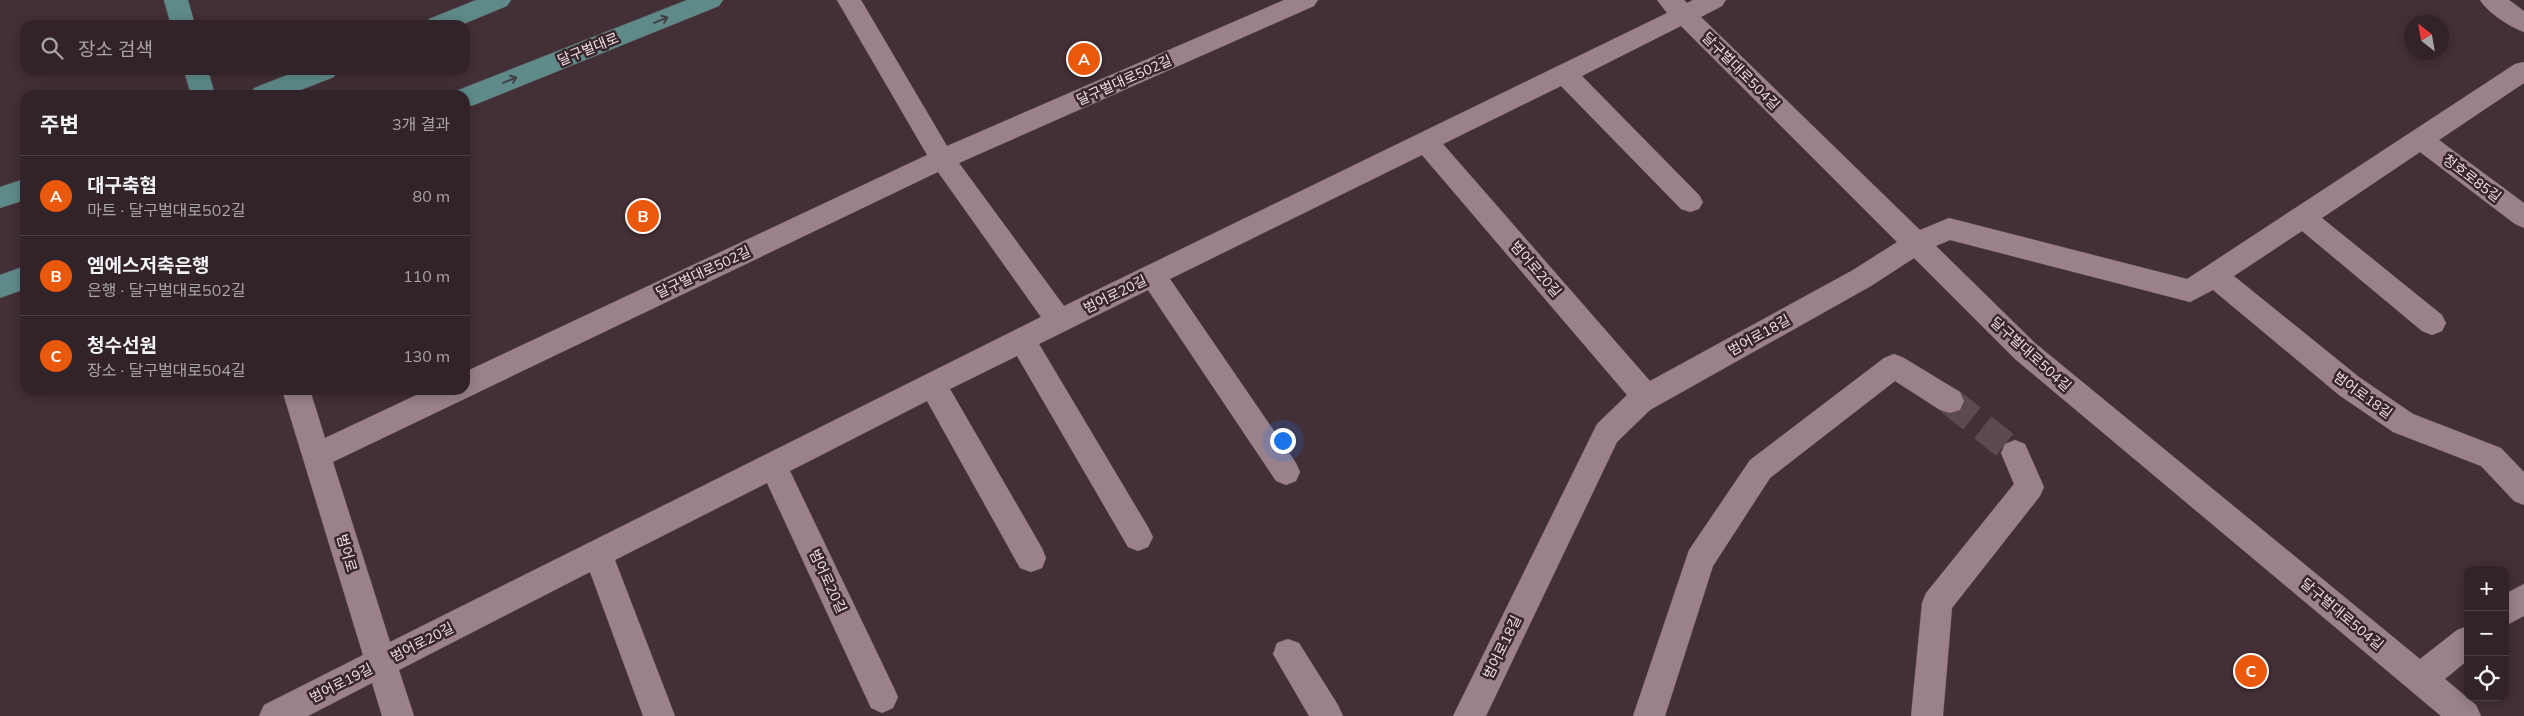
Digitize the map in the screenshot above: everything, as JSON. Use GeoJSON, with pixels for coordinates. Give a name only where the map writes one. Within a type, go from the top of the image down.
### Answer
{"type":"FeatureCollection","features":[{"type":"Feature","properties":{"kind":"main road"},"geometry":{"type":"LineString","coordinates":[[176,0],[182,20]]}},
{"type":"Feature","properties":{"kind":"main road"},"geometry":{"type":"LineString","coordinates":[[449,20],[499,0]]}},
{"type":"Feature","properties":{"kind":"main road","name":"달구벌대로"},"geometry":{"type":"LineString","coordinates":[[470,96],[711,0]]}},
{"type":"Feature","properties":{"kind":"main road"},"geometry":{"type":"LineString","coordinates":[[197,75],[202,90]]}},
{"type":"Feature","properties":{"kind":"main road"},"geometry":{"type":"LineString","coordinates":[[275,90],[313,75]]}},
{"type":"Feature","properties":{"kind":"main road"},"geometry":{"type":"LineString","coordinates":[[0,198],[20,191]]}},
{"type":"Feature","properties":{"kind":"main road"},"geometry":{"type":"LineString","coordinates":[[0,287],[20,279]]}},
{"type":"Feature","properties":{"kind":"street"},"geometry":{"type":"LineString","coordinates":[[849,0],[942,159],[1059,321]]}},
{"type":"Feature","properties":{"kind":"street","name":"달구벌대로502길"},"geometry":{"type":"LineString","coordinates":[[470,383],[942,159],[1306,0]]}},
{"type":"Feature","properties":{"kind":"street","name":"범어로20길"},"geometry":{"type":"LineString","coordinates":[[379,664],[1059,321],[1565,74],[1677,7],[1714,0]]}},
{"type":"Feature","properties":{"kind":"street"},"geometry":{"type":"LineString","coordinates":[[2492,0],[2524,22]]}},
{"type":"Feature","properties":{"kind":"street","name":"달구벌대로504길"},"geometry":{"type":"LineString","coordinates":[[1677,7],[2025,351],[2465,716]]}},
{"type":"Feature","properties":{"kind":"street","name":"범어로18길"},"geometry":{"type":"LineString","coordinates":[[1469,716],[1608,433],[1646,397],[1862,278],[1915,244],[1949,229],[2190,291],[2524,71]]}},
{"type":"Feature","properties":{"kind":"street"},"geometry":{"type":"LineString","coordinates":[[1565,74],[1690,202]]}},
{"type":"Feature","properties":{"kind":"street","name":"청호로85길"},"geometry":{"type":"LineString","coordinates":[[2420,139],[2524,217]]}},
{"type":"Feature","properties":{"kind":"street","name":"범어로20길"},"geometry":{"type":"LineString","coordinates":[[1426,142],[1646,397]]}},
{"type":"Feature","properties":{"kind":"street"},"geometry":{"type":"LineString","coordinates":[[2303,217],[2432,322]]}},
{"type":"Feature","properties":{"kind":"street","name":"범어로18길"},"geometry":{"type":"LineString","coordinates":[[2214,274],[2349,386],[2403,424],[2492,457],[2524,492]]}},
{"type":"Feature","properties":{"kind":"street","name":"범어로20길"},"geometry":{"type":"LineString","coordinates":[[1153,276],[1286,472]]}},
{"type":"Feature","properties":{"kind":"street"},"geometry":{"type":"LineString","coordinates":[[1022,340],[1138,537]]}},
{"type":"Feature","properties":{"kind":"street"},"geometry":{"type":"LineString","coordinates":[[1649,716],[1700,560],[1760,469],[1894,366],[1950,401]]}},
{"type":"Feature","properties":{"kind":"street"},"geometry":{"type":"LineString","coordinates":[[933,385],[1031,558]]}},
{"type":"Feature","properties":{"kind":"street","name":"범어로"},"geometry":{"type":"LineString","coordinates":[[298,395],[318,455],[379,664],[398,716]]}},
{"type":"Feature","properties":{"kind":"street"},"geometry":{"type":"LineString","coordinates":[[318,455],[444,395]]}},
{"type":"Feature","properties":{"kind":"street"},"geometry":{"type":"LineString","coordinates":[[1927,716],[1937,603],[2030,487],[2015,453]]}},
{"type":"Feature","properties":{"kind":"street","name":"범어로20길"},"geometry":{"type":"LineString","coordinates":[[773,465],[882,697]]}},
{"type":"Feature","properties":{"kind":"street"},"geometry":{"type":"LineString","coordinates":[[598,553],[659,716]]}},
{"type":"Feature","properties":{"kind":"street"},"geometry":{"type":"LineString","coordinates":[[2506,611],[2524,598]]}},
{"type":"Feature","properties":{"kind":"street"},"geometry":{"type":"LineString","coordinates":[[2420,679],[2464,645]]}},
{"type":"Feature","properties":{"kind":"street"},"geometry":{"type":"LineString","coordinates":[[1288,654],[1327,716]]}},
{"type":"Feature","properties":{"kind":"street","name":"범어로19길"},"geometry":{"type":"LineString","coordinates":[[275,716],[379,664]]}},
{"type":"Feature","properties":{"kind":"tunnel"},"geometry":{"type":"LineString","coordinates":[[1950,401],[2015,453]]}},
{"type":"Feature","properties":{"kind":"place","name":"대구축협"},"geometry":{"type":"Point","coordinates":[1084,59]}},
{"type":"Feature","properties":{"kind":"place","name":"엠에스저축은행"},"geometry":{"type":"Point","coordinates":[643,216]}},
{"type":"Feature","properties":{"kind":"place","name":"청수선원"},"geometry":{"type":"Point","coordinates":[2251,671]}}]}
